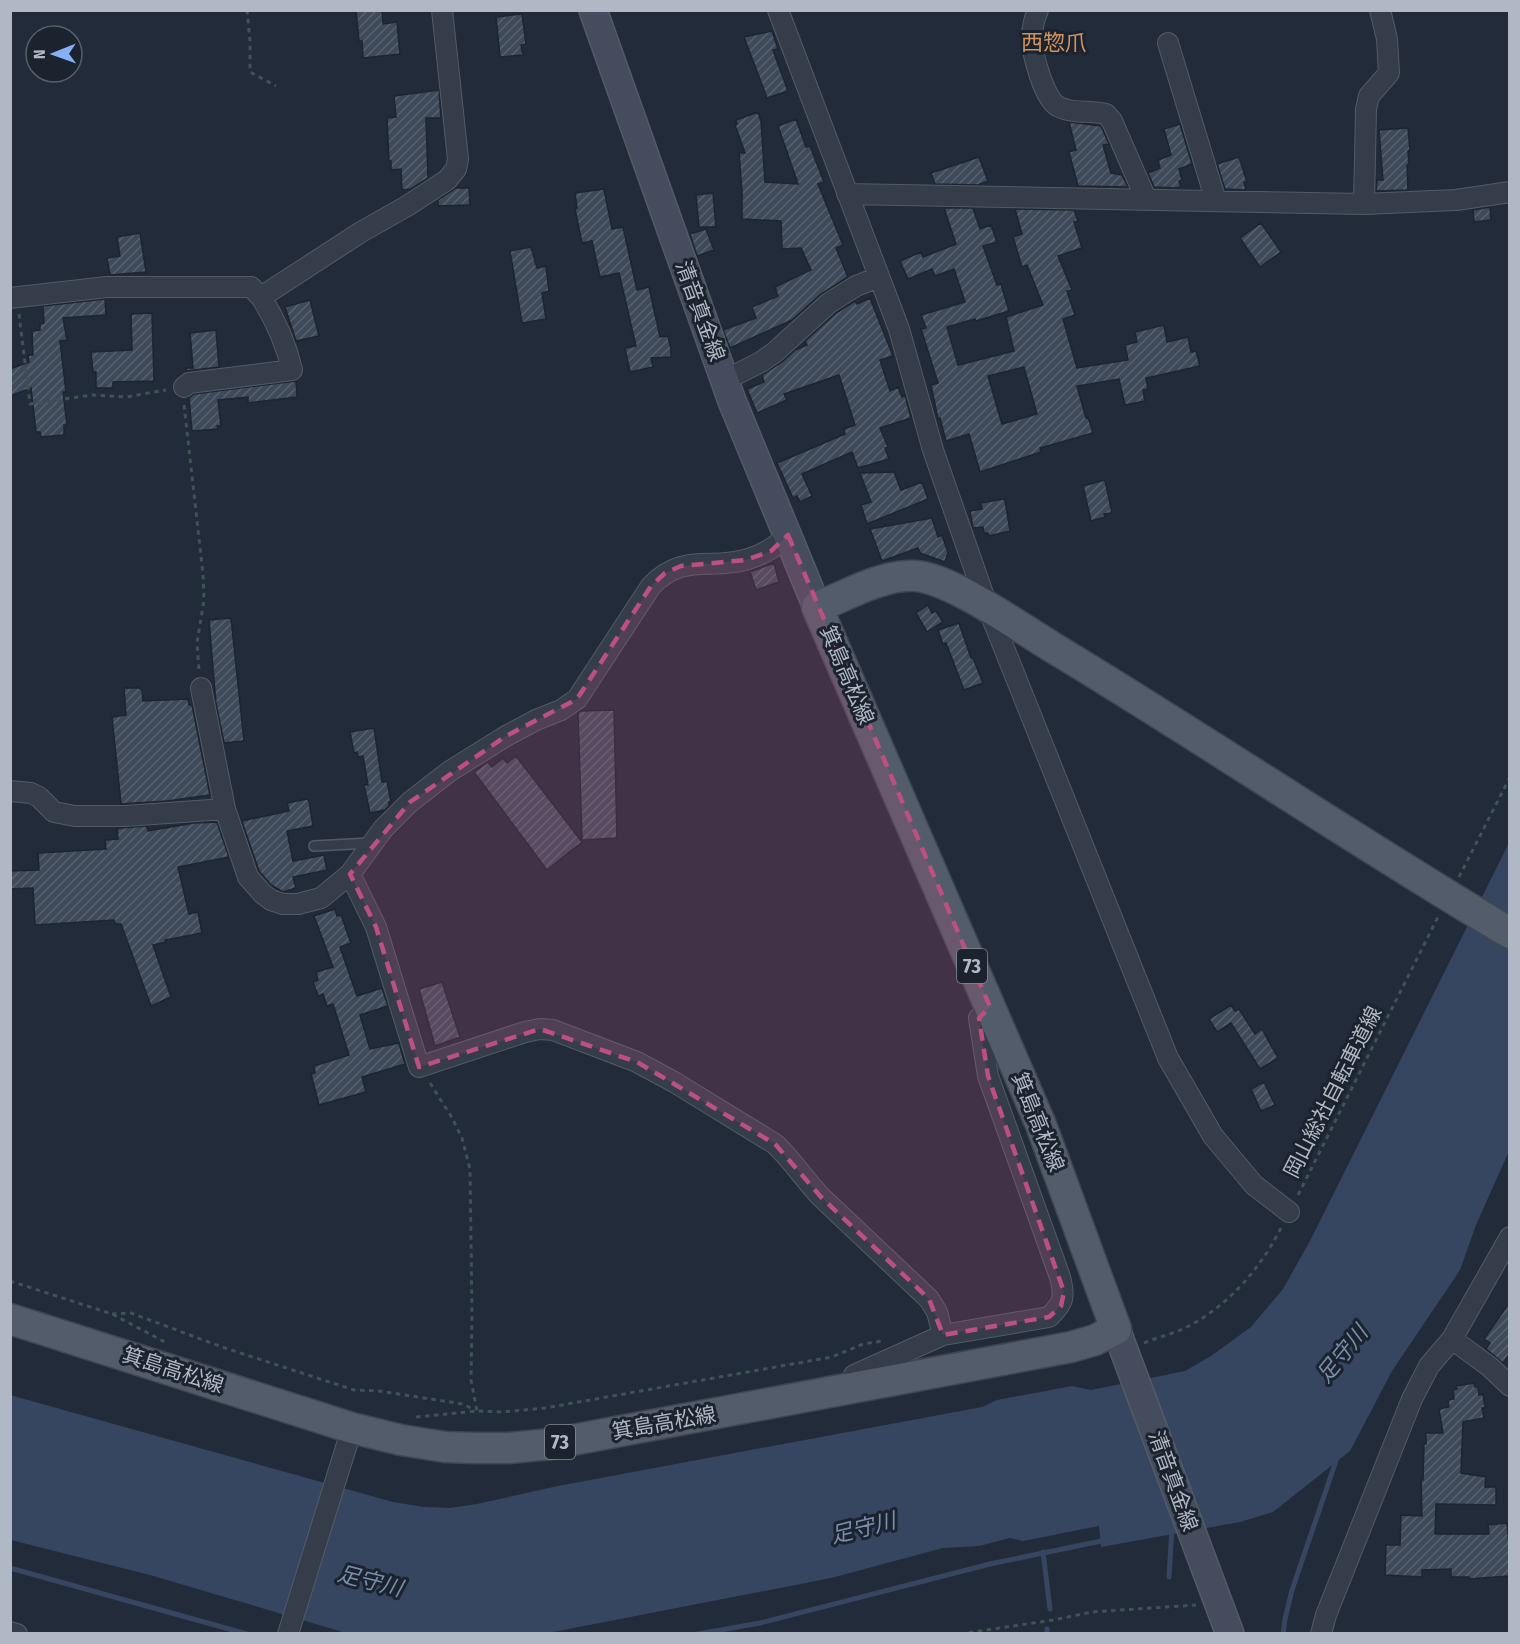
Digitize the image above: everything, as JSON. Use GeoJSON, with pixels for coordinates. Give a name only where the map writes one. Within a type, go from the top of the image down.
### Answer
{"type":"FeatureCollection","features":[{"type":"Feature","properties":{"kind":"main road","name":"清音真金線"},"geometry":{"type":"LineString","coordinates":[[593,10],[725,380],[817,607]]}},
{"type":"Feature","properties":{"kind":"main road","name":"箕島高松線"},"geometry":{"type":"LineString","coordinates":[[1123,1346],[1041,1125],[817,607],[898,577],[917,576],[941,581],[1101,676],[1509,933]]}},
{"type":"Feature","properties":{"kind":"main road","name":"箕島高松線"},"geometry":{"type":"LineString","coordinates":[[10,1319],[349,1436],[423,1444],[509,1448],[551,1444],[857,1388],[1071,1347],[1095,1340],[1123,1346]]}},
{"type":"Feature","properties":{"kind":"main road","name":"清音真金線"},"geometry":{"type":"LineString","coordinates":[[1123,1346],[1203,1594],[1230,1634]]}},
{"type":"Feature","properties":{"kind":"street"},"geometry":{"type":"LineString","coordinates":[[261,297],[361,232],[435,188],[447,180],[456,169],[458,148],[442,10]]}},
{"type":"Feature","properties":{"kind":"street"},"geometry":{"type":"LineString","coordinates":[[778,10],[899,329],[933,450],[988,608],[1168,1058],[1213,1136],[1254,1185],[1289,1212]]}},
{"type":"Feature","properties":{"kind":"street"},"geometry":{"type":"LineString","coordinates":[[1038,10],[1033,23],[1034,53],[1053,102],[1059,107],[1070,110],[1106,114],[1112,122],[1146,199]]}},
{"type":"Feature","properties":{"kind":"street"},"geometry":{"type":"LineString","coordinates":[[1364,204],[1366,109],[1369,96],[1389,73],[1387,39],[1380,10]]}},
{"type":"Feature","properties":{"kind":"street"},"geometry":{"type":"LineString","coordinates":[[1168,43],[1216,201]]}},
{"type":"Feature","properties":{"kind":"street"},"geometry":{"type":"LineString","coordinates":[[848,194],[1364,204],[1456,200],[1509,192]]}},
{"type":"Feature","properties":{"kind":"street"},"geometry":{"type":"LineString","coordinates":[[725,380],[761,362],[775,352],[829,303],[856,286],[879,277]]}},
{"type":"Feature","properties":{"kind":"street"},"geometry":{"type":"LineString","coordinates":[[14,298],[107,287],[251,287],[261,297],[280,330],[287,346],[292,370],[189,382],[184,387]]}},
{"type":"Feature","properties":{"kind":"street"},"geometry":{"type":"LineString","coordinates":[[201,688],[225,809],[248,876],[271,900],[298,903],[321,898],[350,874],[371,843],[410,802],[450,771],[521,727],[561,710],[577,699],[651,586],[665,573],[681,566],[746,560],[771,551],[788,535]]}},
{"type":"Feature","properties":{"kind":"street"},"geometry":{"type":"LineString","coordinates":[[10,791],[31,793],[39,797],[54,812],[75,816],[124,816],[225,809]]}},
{"type":"Feature","properties":{"kind":"street"},"geometry":{"type":"LineString","coordinates":[[350,874],[376,927],[420,1067],[540,1029],[553,1030],[637,1062],[775,1144],[822,1197],[929,1299],[937,1312],[944,1335]]}},
{"type":"Feature","properties":{"kind":"street"},"geometry":{"type":"LineString","coordinates":[[857,1388],[854,1375],[944,1335],[1049,1317],[1061,1305],[1064,1292],[1060,1277],[988,1076],[979,1018],[990,1007]]}},
{"type":"Feature","properties":{"kind":"street"},"geometry":{"type":"LineString","coordinates":[[1321,1634],[1326,1615],[1412,1399],[1429,1366],[1452,1339],[1509,1237]]}},
{"type":"Feature","properties":{"kind":"street"},"geometry":{"type":"LineString","coordinates":[[1452,1339],[1490,1367],[1509,1386]]}},
{"type":"Feature","properties":{"kind":"street"},"geometry":{"type":"LineString","coordinates":[[288,1634],[349,1436]]}},
{"type":"Feature","properties":{"kind":"street"},"geometry":{"type":"LineString","coordinates":[[10,1632],[17,1634]]}},
{"type":"Feature","properties":{"kind":"lane"},"geometry":{"type":"LineString","coordinates":[[314,846],[371,843]]}},
{"type":"Feature","properties":{"kind":"path"},"geometry":{"type":"LineString","coordinates":[[247,10],[250,72],[276,86]]}},
{"type":"Feature","properties":{"kind":"path"},"geometry":{"type":"LineString","coordinates":[[14,298],[30,404],[92,395],[126,397],[184,387],[185,417],[203,574],[204,600],[197,643],[201,688]]}},
{"type":"Feature","properties":{"kind":"path","name":"岡山総社自転車道線"},"geometry":{"type":"LineString","coordinates":[[1123,1346],[1167,1336],[1188,1326],[1208,1313],[1249,1279],[1262,1261],[1455,900],[1509,777]]}},
{"type":"Feature","properties":{"kind":"path"},"geometry":{"type":"LineString","coordinates":[[420,1067],[462,1138],[470,1169],[471,1380],[477,1411]]}},
{"type":"Feature","properties":{"kind":"path"},"geometry":{"type":"LineString","coordinates":[[10,1281],[112,1314],[171,1345]]}},
{"type":"Feature","properties":{"kind":"path"},"geometry":{"type":"LineString","coordinates":[[112,1314],[130,1313],[222,1347],[354,1390],[379,1391],[463,1404],[477,1411]]}},
{"type":"Feature","properties":{"kind":"path"},"geometry":{"type":"LineString","coordinates":[[414,1418],[557,1406],[832,1357],[863,1344],[886,1341]]}},
{"type":"Feature","properties":{"kind":"path"},"geometry":{"type":"LineString","coordinates":[[960,1634],[1203,1594]]}},
{"type":"Feature","properties":{"kind":"highlighted area"},"geometry":{"type":"Polygon","coordinates":[[[788,535],[990,1007],[979,1018],[988,1076],[1064,1292],[1061,1306],[1049,1317],[943,1335],[929,1299],[821,1197],[775,1144],[637,1062],[540,1029],[419,1067],[376,927],[350,874],[410,802],[506,736],[577,699],[651,586],[665,573],[681,566],[746,560],[771,551],[788,535]]]}},
{"type":"Feature","properties":{"kind":"water","name":"足守川"},"geometry":{"type":"Polygon","coordinates":[[[1509,843],[1509,1151],[1476,1225],[1460,1270],[1392,1371],[1350,1451],[1273,1512],[1240,1522],[1101,1547],[1099,1526],[1023,1541],[1010,1538],[979,1546],[943,1548],[831,1578],[548,1633],[346,1633],[150,1575],[11,1540],[10,1395],[393,1502],[450,1508],[982,1407],[997,1400],[1072,1386],[1091,1390],[1185,1371],[1211,1356],[1251,1327],[1283,1289],[1311,1239],[1509,843]]]}},
{"type":"Feature","properties":{"kind":"building"},"geometry":{"type":"Polygon","coordinates":[[[356,10],[382,10],[383,24],[397,22],[400,54],[363,58],[356,10]]]}},
{"type":"Feature","properties":{"kind":"building"},"geometry":{"type":"Polygon","coordinates":[[[522,14],[526,44],[521,45],[523,55],[500,57],[496,17],[522,14]]]}},
{"type":"Feature","properties":{"kind":"building"},"geometry":{"type":"Polygon","coordinates":[[[772,31],[778,49],[773,50],[788,91],[767,98],[744,37],[772,31]]]}},
{"type":"Feature","properties":{"kind":"building"},"geometry":{"type":"Polygon","coordinates":[[[439,90],[441,118],[426,118],[428,178],[411,189],[402,190],[401,169],[391,170],[391,161],[389,161],[387,118],[396,117],[394,96],[439,90]]]}},
{"type":"Feature","properties":{"kind":"building"},"geometry":{"type":"Polygon","coordinates":[[[758,112],[761,121],[765,182],[798,184],[778,126],[796,119],[806,147],[810,146],[824,182],[818,184],[843,245],[836,248],[848,277],[821,294],[792,320],[730,348],[723,330],[756,318],[752,307],[778,296],[775,287],[811,270],[801,248],[782,249],[781,221],[742,219],[739,153],[745,153],[735,125],[736,120],[758,112]]]}},
{"type":"Feature","properties":{"kind":"building"},"geometry":{"type":"Polygon","coordinates":[[[1069,122],[1101,126],[1109,144],[1103,145],[1111,173],[1122,175],[1128,187],[1078,186],[1069,152],[1076,150],[1069,122]]]}},
{"type":"Feature","properties":{"kind":"building"},"geometry":{"type":"Polygon","coordinates":[[[1180,124],[1192,164],[1179,169],[1181,187],[1154,187],[1148,173],[1160,168],[1158,160],[1171,155],[1164,129],[1180,124]]]}},
{"type":"Feature","properties":{"kind":"building"},"geometry":{"type":"Polygon","coordinates":[[[1408,128],[1410,150],[1408,151],[1409,165],[1407,165],[1408,190],[1376,191],[1377,180],[1383,180],[1379,130],[1408,128]]]}},
{"type":"Feature","properties":{"kind":"building"},"geometry":{"type":"Polygon","coordinates":[[[979,157],[988,181],[978,185],[935,184],[931,173],[979,157]]]}},
{"type":"Feature","properties":{"kind":"building"},"geometry":{"type":"Polygon","coordinates":[[[1239,157],[1247,182],[1244,182],[1246,190],[1225,189],[1217,164],[1239,157]]]}},
{"type":"Feature","properties":{"kind":"building"},"geometry":{"type":"Polygon","coordinates":[[[456,188],[469,188],[470,205],[438,206],[438,200],[456,188]]]}},
{"type":"Feature","properties":{"kind":"building"},"geometry":{"type":"Polygon","coordinates":[[[604,189],[612,229],[623,227],[637,290],[649,287],[660,337],[668,336],[671,349],[671,357],[651,358],[653,367],[630,372],[625,348],[636,346],[619,273],[600,277],[592,241],[582,243],[575,209],[577,208],[575,193],[604,189]]]}},
{"type":"Feature","properties":{"kind":"building"},"geometry":{"type":"Polygon","coordinates":[[[713,193],[716,227],[699,227],[696,195],[713,193]]]}},
{"type":"Feature","properties":{"kind":"building"},"geometry":{"type":"Polygon","coordinates":[[[1490,207],[1491,220],[1474,222],[1473,210],[1490,207]]]}},
{"type":"Feature","properties":{"kind":"building"},"geometry":{"type":"Polygon","coordinates":[[[944,208],[973,208],[980,229],[991,225],[997,242],[983,246],[997,285],[1001,284],[1009,311],[947,327],[958,365],[1014,351],[1006,317],[1043,305],[1027,265],[1022,267],[1013,237],[1022,234],[1015,209],[1074,210],[1078,221],[1074,222],[1082,248],[1058,256],[1072,290],[1067,291],[1075,315],[1063,319],[1077,368],[1128,360],[1125,345],[1137,342],[1135,332],[1164,325],[1167,342],[1188,337],[1191,352],[1196,351],[1200,366],[1146,378],[1148,389],[1143,390],[1145,401],[1125,405],[1119,379],[1077,386],[1093,433],[1040,448],[1041,452],[980,472],[969,434],[946,441],[940,418],[938,419],[931,385],[938,383],[921,329],[926,328],[921,315],[965,302],[954,269],[935,276],[932,269],[908,279],[900,261],[921,252],[923,257],[956,244],[944,208]],[[1024,367],[988,376],[1002,424],[1037,414],[1024,367]]]}},
{"type":"Feature","properties":{"kind":"building"},"geometry":{"type":"Polygon","coordinates":[[[1261,223],[1281,252],[1260,267],[1240,238],[1261,223]]]}},
{"type":"Feature","properties":{"kind":"building"},"geometry":{"type":"Polygon","coordinates":[[[706,229],[714,250],[697,256],[690,234],[706,229]]]}},
{"type":"Feature","properties":{"kind":"building"},"geometry":{"type":"Polygon","coordinates":[[[140,233],[146,272],[110,275],[107,258],[120,256],[117,237],[140,233]]]}},
{"type":"Feature","properties":{"kind":"building"},"geometry":{"type":"Polygon","coordinates":[[[531,247],[537,268],[546,266],[549,291],[542,293],[546,319],[522,323],[510,251],[531,247]]]}},
{"type":"Feature","properties":{"kind":"building"},"geometry":{"type":"Polygon","coordinates":[[[870,298],[893,356],[880,360],[890,391],[898,387],[902,397],[905,395],[911,418],[880,428],[888,447],[885,448],[889,459],[858,468],[852,452],[802,474],[812,496],[800,502],[797,496],[793,498],[777,463],[845,434],[844,429],[855,425],[839,375],[784,394],[787,400],[757,413],[747,389],[764,382],[762,375],[795,350],[807,345],[805,341],[836,313],[855,301],[857,304],[870,298]]]}},
{"type":"Feature","properties":{"kind":"building"},"geometry":{"type":"Polygon","coordinates":[[[105,299],[106,315],[63,318],[67,340],[60,341],[67,425],[64,425],[64,435],[41,437],[40,432],[36,432],[31,388],[10,396],[10,369],[29,362],[28,355],[33,355],[32,331],[40,330],[40,324],[44,323],[43,306],[105,299]]]}},
{"type":"Feature","properties":{"kind":"building"},"geometry":{"type":"Polygon","coordinates":[[[310,300],[319,336],[296,341],[285,307],[310,300]]]}},
{"type":"Feature","properties":{"kind":"building"},"geometry":{"type":"Polygon","coordinates":[[[152,313],[154,381],[113,382],[113,388],[96,388],[96,372],[93,372],[91,352],[132,350],[131,314],[152,313]]]}},
{"type":"Feature","properties":{"kind":"building"},"geometry":{"type":"Polygon","coordinates":[[[216,330],[219,367],[187,371],[186,368],[193,368],[190,333],[216,330]]]}},
{"type":"Feature","properties":{"kind":"building"},"geometry":{"type":"Polygon","coordinates":[[[296,381],[297,397],[248,403],[248,397],[218,400],[221,426],[217,426],[218,429],[192,431],[189,398],[194,394],[296,381]]]}},
{"type":"Feature","properties":{"kind":"building"},"geometry":{"type":"Polygon","coordinates":[[[894,472],[901,490],[922,482],[928,499],[867,524],[861,505],[871,502],[860,473],[894,472]]]}},
{"type":"Feature","properties":{"kind":"building"},"geometry":{"type":"Polygon","coordinates":[[[1105,480],[1112,513],[1104,514],[1105,517],[1091,521],[1083,486],[1105,480]]]}},
{"type":"Feature","properties":{"kind":"building"},"geometry":{"type":"Polygon","coordinates":[[[1003,499],[1010,531],[989,536],[988,533],[984,533],[983,527],[973,528],[970,511],[982,509],[981,503],[1003,499]]]}},
{"type":"Feature","properties":{"kind":"building"},"geometry":{"type":"Polygon","coordinates":[[[932,518],[938,537],[942,535],[948,553],[945,562],[920,553],[918,548],[882,561],[870,529],[932,518]]]}},
{"type":"Feature","properties":{"kind":"building"},"geometry":{"type":"Polygon","coordinates":[[[774,563],[779,582],[756,590],[750,572],[774,563]]]}},
{"type":"Feature","properties":{"kind":"building"},"geometry":{"type":"Polygon","coordinates":[[[928,605],[932,613],[936,611],[943,622],[927,632],[916,613],[928,605]]]}},
{"type":"Feature","properties":{"kind":"building"},"geometry":{"type":"Polygon","coordinates":[[[231,618],[244,741],[224,743],[216,704],[209,620],[231,618]]]}},
{"type":"Feature","properties":{"kind":"building"},"geometry":{"type":"Polygon","coordinates":[[[959,623],[971,658],[973,658],[983,683],[964,690],[946,643],[943,644],[938,630],[959,623]]]}},
{"type":"Feature","properties":{"kind":"building"},"geometry":{"type":"Polygon","coordinates":[[[124,688],[142,690],[143,701],[188,699],[189,705],[192,705],[210,795],[121,804],[112,717],[126,715],[124,688]]]}},
{"type":"Feature","properties":{"kind":"building"},"geometry":{"type":"Polygon","coordinates":[[[614,710],[617,838],[582,840],[578,713],[614,710]]]}},
{"type":"Feature","properties":{"kind":"building"},"geometry":{"type":"Polygon","coordinates":[[[374,728],[382,782],[387,781],[391,802],[385,810],[370,813],[364,785],[368,785],[363,756],[358,757],[357,752],[354,753],[350,732],[374,728]]]}},
{"type":"Feature","properties":{"kind":"building"},"geometry":{"type":"Polygon","coordinates":[[[516,756],[582,842],[547,870],[474,772],[488,762],[492,767],[503,758],[507,763],[516,756]]]}},
{"type":"Feature","properties":{"kind":"building"},"geometry":{"type":"Polygon","coordinates":[[[307,799],[313,826],[287,831],[293,861],[324,855],[327,870],[293,877],[296,888],[283,892],[271,885],[259,871],[241,819],[242,821],[289,811],[287,803],[307,799]]]}},
{"type":"Feature","properties":{"kind":"building"},"geometry":{"type":"Polygon","coordinates":[[[217,822],[229,857],[178,867],[189,914],[198,912],[202,933],[165,940],[166,942],[153,945],[171,997],[151,1006],[121,924],[115,924],[114,920],[35,925],[33,888],[10,889],[10,871],[39,870],[38,853],[106,849],[105,840],[118,839],[117,829],[119,828],[147,826],[148,831],[194,823],[217,822]]]}},
{"type":"Feature","properties":{"kind":"building"},"geometry":{"type":"Polygon","coordinates":[[[335,909],[337,916],[341,915],[351,943],[340,947],[357,996],[382,988],[388,1006],[360,1015],[370,1049],[399,1043],[405,1064],[362,1077],[366,1092],[319,1105],[311,1074],[315,1073],[314,1066],[349,1055],[333,1004],[327,1006],[323,994],[318,996],[313,982],[318,980],[316,972],[333,967],[314,916],[335,909]]]}},
{"type":"Feature","properties":{"kind":"building"},"geometry":{"type":"Polygon","coordinates":[[[442,982],[460,1037],[435,1046],[419,989],[442,982]]]}},
{"type":"Feature","properties":{"kind":"building"},"geometry":{"type":"Polygon","coordinates":[[[1231,1005],[1235,1011],[1239,1009],[1255,1034],[1262,1029],[1278,1058],[1260,1069],[1231,1023],[1217,1032],[1209,1019],[1231,1005]]]}},
{"type":"Feature","properties":{"kind":"building"},"geometry":{"type":"Polygon","coordinates":[[[1264,1082],[1275,1105],[1261,1111],[1251,1089],[1264,1082]]]}},
{"type":"Feature","properties":{"kind":"building"},"geometry":{"type":"Polygon","coordinates":[[[1509,1303],[1509,1355],[1503,1363],[1486,1349],[1490,1343],[1484,1339],[1509,1303]]]}},
{"type":"Feature","properties":{"kind":"building"},"geometry":{"type":"Polygon","coordinates":[[[1474,1383],[1475,1387],[1478,1387],[1479,1395],[1483,1394],[1484,1418],[1463,1422],[1461,1473],[1486,1477],[1485,1487],[1496,1487],[1496,1505],[1436,1504],[1435,1534],[1489,1534],[1488,1525],[1507,1523],[1509,1576],[1469,1579],[1469,1577],[1451,1577],[1451,1569],[1422,1570],[1422,1577],[1385,1575],[1386,1545],[1400,1545],[1401,1515],[1422,1516],[1421,1480],[1423,1480],[1426,1433],[1443,1433],[1439,1409],[1449,1407],[1448,1400],[1454,1399],[1453,1390],[1457,1389],[1456,1386],[1474,1383]]]}},
{"type":"Feature","properties":{"kind":"waterway"},"geometry":{"type":"LineString","coordinates":[[1283,1634],[1292,1590],[1337,1458]]}},
{"type":"Feature","properties":{"kind":"waterway"},"geometry":{"type":"LineString","coordinates":[[1169,1577],[1172,1527]]}},
{"type":"Feature","properties":{"kind":"waterway"},"geometry":{"type":"LineString","coordinates":[[698,1634],[760,1623],[990,1564],[1106,1540]]}},
{"type":"Feature","properties":{"kind":"waterway"},"geometry":{"type":"LineString","coordinates":[[1043,1552],[1050,1609]]}},
{"type":"Feature","properties":{"kind":"waterway"},"geometry":{"type":"LineString","coordinates":[[10,1568],[247,1634]]}},
{"type":"Feature","properties":{"kind":"waterway"},"geometry":{"type":"LineString","coordinates":[[1047,1629],[1047,1634]]}},
{"type":"Feature","properties":{"kind":"district","name":"西惣爪"},"geometry":{"type":"Point","coordinates":[1054,42]}}]}
